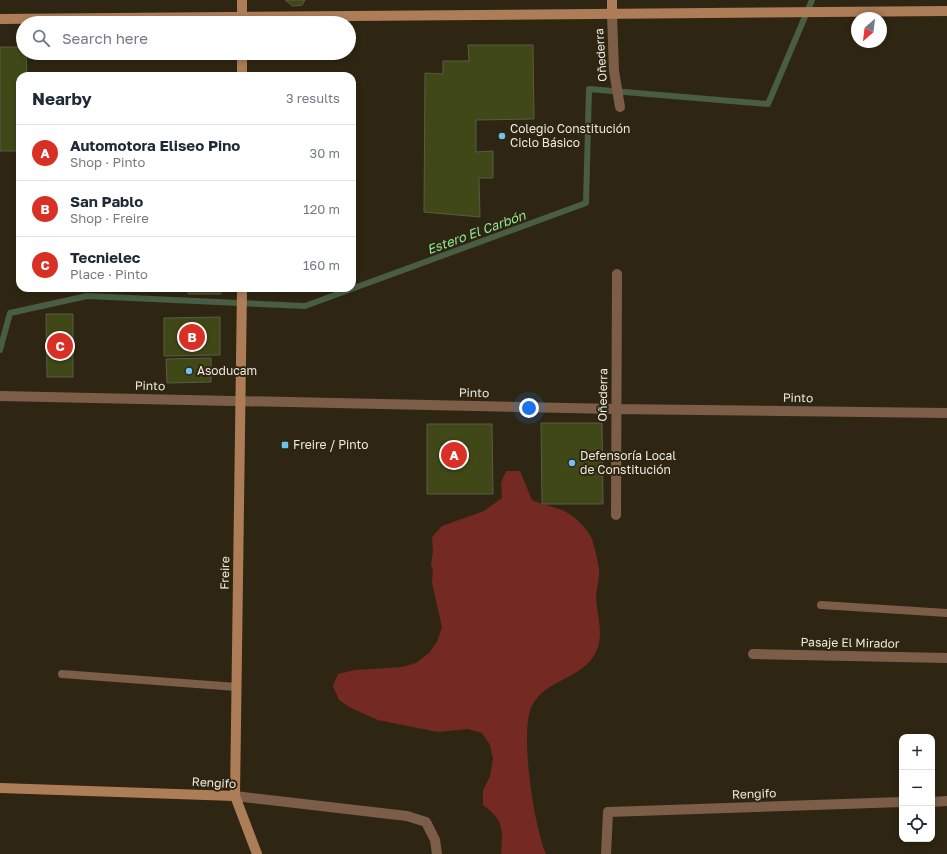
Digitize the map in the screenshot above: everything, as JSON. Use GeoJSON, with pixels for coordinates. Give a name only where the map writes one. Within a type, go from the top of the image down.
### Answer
{"type":"FeatureCollection","features":[{"type":"Feature","properties":{"kind":"street"},"geometry":{"type":"LineString","coordinates":[[242,0],[242,16]]}},
{"type":"Feature","properties":{"kind":"street","name":"Oñederra"},"geometry":{"type":"LineString","coordinates":[[612,0],[614,71],[620,108]]}},
{"type":"Feature","properties":{"kind":"street"},"geometry":{"type":"LineString","coordinates":[[356,18],[947,11]]}},
{"type":"Feature","properties":{"kind":"street"},"geometry":{"type":"LineString","coordinates":[[0,19],[16,19]]}},
{"type":"Feature","properties":{"kind":"street"},"geometry":{"type":"LineString","coordinates":[[242,60],[242,72]]}},
{"type":"Feature","properties":{"kind":"street","name":"Oñederra"},"geometry":{"type":"LineString","coordinates":[[616,515],[615,409],[617,274]]}},
{"type":"Feature","properties":{"kind":"street","name":"Freire"},"geometry":{"type":"LineString","coordinates":[[242,292],[235,796],[257,854]]}},
{"type":"Feature","properties":{"kind":"street","name":"Pinto"},"geometry":{"type":"LineString","coordinates":[[1,396],[615,409],[947,413]]}},
{"type":"Feature","properties":{"kind":"street","name":"Pasaje El Mirador"},"geometry":{"type":"LineString","coordinates":[[753,654],[947,658]]}},
{"type":"Feature","properties":{"kind":"street","name":"Rengifo"},"geometry":{"type":"LineString","coordinates":[[0,788],[235,796],[407,816],[426,822],[435,840],[437,854]]}},
{"type":"Feature","properties":{"kind":"street"},"geometry":{"type":"LineString","coordinates":[[935,802],[947,801]]}},
{"type":"Feature","properties":{"kind":"street","name":"Rengifo"},"geometry":{"type":"LineString","coordinates":[[606,854],[608,812],[899,802]]}},
{"type":"Feature","properties":{"kind":"lane"},"geometry":{"type":"LineString","coordinates":[[821,605],[947,612]]}},
{"type":"Feature","properties":{"kind":"lane"},"geometry":{"type":"LineString","coordinates":[[62,674],[237,687]]}},
{"type":"Feature","properties":{"kind":"shaded area"},"geometry":{"type":"Polygon","coordinates":[[[506,471],[520,471],[532,500],[570,514],[583,526],[592,539],[599,569],[596,599],[600,638],[596,653],[584,667],[542,693],[531,708],[528,721],[527,739],[530,781],[537,823],[546,854],[501,854],[501,826],[490,810],[483,805],[483,791],[490,776],[493,759],[490,745],[482,733],[468,729],[438,732],[378,720],[351,708],[339,700],[333,686],[338,674],[355,670],[402,667],[416,663],[429,653],[437,642],[442,627],[432,583],[432,537],[442,526],[484,511],[502,498],[501,483],[506,471]]]}},
{"type":"Feature","properties":{"kind":"building"},"geometry":{"type":"Polygon","coordinates":[[[285,0],[305,0],[302,5],[293,6],[285,0]]]}},
{"type":"Feature","properties":{"kind":"building"},"geometry":{"type":"Polygon","coordinates":[[[468,45],[533,45],[534,119],[476,120],[476,152],[493,151],[493,178],[479,178],[480,217],[424,212],[425,73],[443,74],[443,61],[469,61],[468,45]]]}},
{"type":"Feature","properties":{"kind":"building"},"geometry":{"type":"Polygon","coordinates":[[[0,47],[16,47],[16,60],[26,60],[27,72],[16,72],[16,151],[0,151],[0,47]]]}},
{"type":"Feature","properties":{"kind":"building"},"geometry":{"type":"Polygon","coordinates":[[[188,292],[221,292],[221,294],[188,294],[188,292]]]}},
{"type":"Feature","properties":{"kind":"building"},"geometry":{"type":"Polygon","coordinates":[[[46,314],[73,314],[73,377],[47,377],[46,314]]]}},
{"type":"Feature","properties":{"kind":"building"},"geometry":{"type":"Polygon","coordinates":[[[220,317],[220,355],[164,356],[164,318],[220,317]]]}},
{"type":"Feature","properties":{"kind":"building","name":"Asoducam"},"geometry":{"type":"Polygon","coordinates":[[[211,358],[211,382],[167,383],[166,359],[211,358]]]}},
{"type":"Feature","properties":{"kind":"building","name":"Defensoría Local de Constitución"},"geometry":{"type":"Polygon","coordinates":[[[541,423],[602,423],[603,504],[542,504],[541,423]]]}},
{"type":"Feature","properties":{"kind":"building"},"geometry":{"type":"Polygon","coordinates":[[[427,424],[492,424],[493,494],[427,494],[427,424]]]}},
{"type":"Feature","properties":{"kind":"waterway","name":"Estero El Carbón"},"geometry":{"type":"LineString","coordinates":[[356,287],[586,203],[589,89],[768,104],[812,0]]}},
{"type":"Feature","properties":{"kind":"waterway","name":"Estero El Carbón"},"geometry":{"type":"LineString","coordinates":[[0,350],[10,313],[87,296],[305,306],[343,292]]}},
{"type":"Feature","properties":{"kind":"place","name":"Colegio Constitución Ciclo Básico"},"geometry":{"type":"Point","coordinates":[502,136]}},
{"type":"Feature","properties":{"kind":"place","name":"San Pablo"},"geometry":{"type":"Point","coordinates":[192,337]}},
{"type":"Feature","properties":{"kind":"place","name":"Tecnielec"},"geometry":{"type":"Point","coordinates":[60,346]}},
{"type":"Feature","properties":{"kind":"place","name":"Asoducam"},"geometry":{"type":"Point","coordinates":[189,371]}},
{"type":"Feature","properties":{"kind":"place","name":"Freire / Pinto"},"geometry":{"type":"Point","coordinates":[285,445]}},
{"type":"Feature","properties":{"kind":"place","name":"Automotora Eliseo Pino"},"geometry":{"type":"Point","coordinates":[454,455]}},
{"type":"Feature","properties":{"kind":"place","name":"Defensoría Local de Constitución"},"geometry":{"type":"Point","coordinates":[572,463]}}]}
